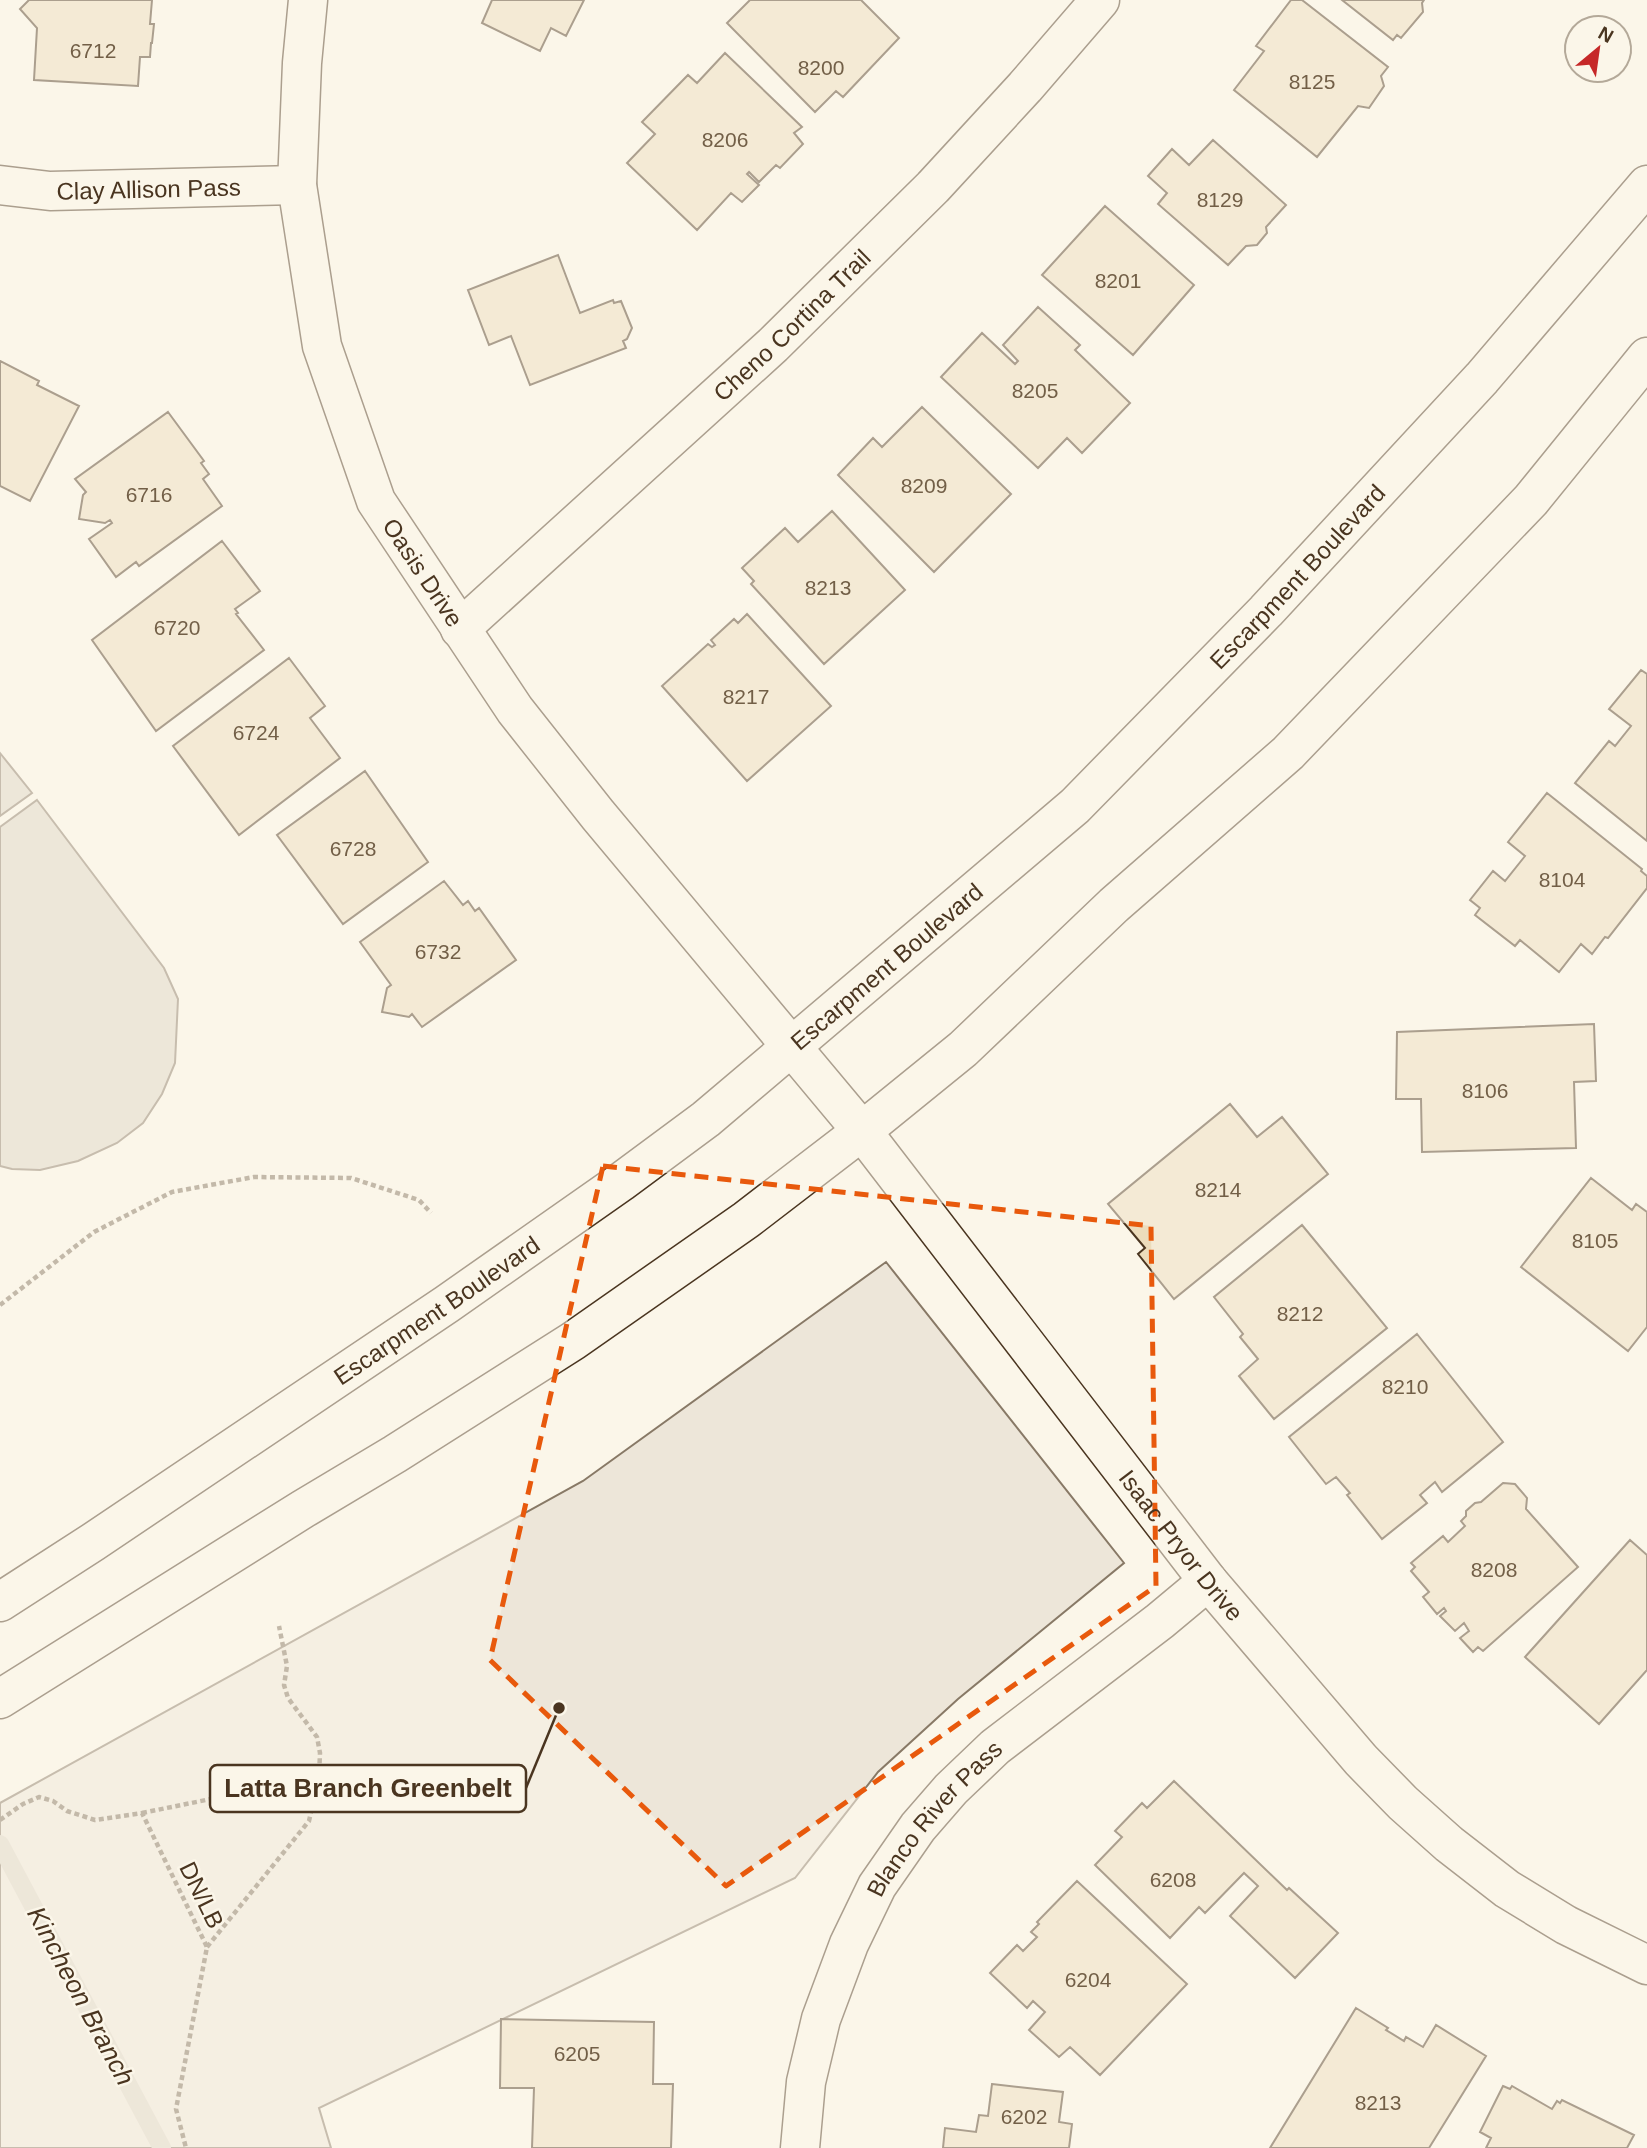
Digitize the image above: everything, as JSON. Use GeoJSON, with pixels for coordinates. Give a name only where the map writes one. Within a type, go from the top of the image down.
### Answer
{"type":"FeatureCollection","features":[{"type":"Feature","properties":{"kind":"street","name":"Oasis Drive"},"geometry":{"type":"LineString","coordinates":[[308,0],[302,63],[298,185],[322,346],[376,501],[515,710],[598,816],[792,1045]]}},
{"type":"Feature","properties":{"kind":"street","name":"Cheno Cortina Trail"},"geometry":{"type":"LineString","coordinates":[[460,629],[774,345],[933,187],[1100,0]]}},
{"type":"Feature","properties":{"kind":"street","name":"Clay Allison Pass"},"geometry":{"type":"LineString","coordinates":[[0,185],[50,191],[298,185]]}},
{"type":"Feature","properties":{"kind":"street","name":"Escarpment Boulevard"},"geometry":{"type":"LineString","coordinates":[[0,1602],[436,1311],[589,1205],[706,1119],[1075,806],[1266,611],[1482,378],[1647,185]]}},
{"type":"Feature","properties":{"kind":"street"},"geometry":{"type":"LineString","coordinates":[[0,1699],[406,1448],[573,1341],[746,1220],[963,1049],[1114,905],[1288,753],[1531,500],[1647,357]]}},
{"type":"Feature","properties":{"kind":"street","name":"Isaac Pryor Drive"},"geometry":{"type":"LineString","coordinates":[[792,1045],[862,1131],[1208,1581],[1361,1760],[1403,1803],[1449,1844],[1507,1889],[1566,1926],[1647,1965]]}},
{"type":"Feature","properties":{"kind":"street","name":"Blanco River Pass"},"geometry":{"type":"LineString","coordinates":[[800,2148],[806,2082],[821,2018],[849,1944],[877,1886],[918,1827],[951,1789],[995,1747],[1208,1581]]}},
{"type":"Feature","properties":{"kind":"path"},"geometry":{"type":"LineString","coordinates":[[0,1305],[94,1232],[172,1192],[254,1177],[351,1178],[419,1199],[431,1213]]}},
{"type":"Feature","properties":{"kind":"path"},"geometry":{"type":"LineString","coordinates":[[207,1947],[309,1821],[320,1753],[317,1737],[288,1698],[284,1685],[287,1665],[279,1626]]}},
{"type":"Feature","properties":{"kind":"path"},"geometry":{"type":"LineString","coordinates":[[0,1820],[39,1797],[53,1801],[67,1811],[95,1820],[318,1777]]}},
{"type":"Feature","properties":{"kind":"path","name":"DN/LB"},"geometry":{"type":"LineString","coordinates":[[142,1813],[207,1947],[176,2109],[186,2148]]}},
{"type":"Feature","properties":{"kind":"highlighted area"},"geometry":{"type":"Polygon","coordinates":[[[603,1166],[1151,1226],[1156,1586],[726,1886],[490,1660],[603,1166]]]}},
{"type":"Feature","properties":{"kind":"shaded area"},"geometry":{"type":"Polygon","coordinates":[[[0,753],[32,793],[0,816],[0,753]]]}},
{"type":"Feature","properties":{"kind":"shaded area"},"geometry":{"type":"Polygon","coordinates":[[[37,800],[164,968],[178,999],[175,1063],[162,1094],[143,1123],[117,1143],[78,1161],[40,1170],[0,1166],[0,827],[37,800]]]}},
{"type":"Feature","properties":{"kind":"shaded area"},"geometry":{"type":"Polygon","coordinates":[[[886,1262],[1124,1563],[958,1699],[878,1772],[795,1878],[319,2108],[331,2148],[0,2148],[0,1803],[583,1481],[886,1262]]]}},
{"type":"Feature","properties":{"kind":"building"},"geometry":{"type":"Polygon","coordinates":[[[29,0],[152,0],[150,24],[154,24],[150,57],[140,57],[138,86],[34,80],[37,28],[20,9],[29,0]]]}},
{"type":"Feature","properties":{"kind":"building"},"geometry":{"type":"Polygon","coordinates":[[[492,0],[584,0],[566,36],[551,28],[540,51],[482,23],[492,0]]]}},
{"type":"Feature","properties":{"kind":"building"},"geometry":{"type":"Polygon","coordinates":[[[750,0],[861,0],[899,38],[843,97],[836,91],[815,112],[727,23],[750,0]]]}},
{"type":"Feature","properties":{"kind":"building"},"geometry":{"type":"Polygon","coordinates":[[[1291,0],[1302,0],[1388,67],[1381,76],[1384,86],[1369,108],[1358,106],[1317,157],[1234,90],[1264,51],[1256,46],[1291,0]]]}},
{"type":"Feature","properties":{"kind":"building"},"geometry":{"type":"Polygon","coordinates":[[[1342,0],[1424,0],[1423,12],[1401,38],[1397,35],[1393,40],[1342,0]]]}},
{"type":"Feature","properties":{"kind":"building"},"geometry":{"type":"Polygon","coordinates":[[[725,53],[802,127],[794,133],[803,144],[780,168],[776,165],[759,182],[749,172],[747,174],[759,185],[742,202],[731,193],[697,230],[627,163],[655,134],[642,122],[688,75],[697,83],[725,53]]]}},
{"type":"Feature","properties":{"kind":"building"},"geometry":{"type":"Polygon","coordinates":[[[1213,140],[1286,205],[1266,227],[1267,233],[1257,245],[1246,246],[1228,265],[1158,204],[1167,193],[1148,176],[1172,149],[1189,165],[1213,140]]]}},
{"type":"Feature","properties":{"kind":"building"},"geometry":{"type":"Polygon","coordinates":[[[1105,206],[1194,285],[1133,355],[1042,275],[1105,206]]]}},
{"type":"Feature","properties":{"kind":"building"},"geometry":{"type":"Polygon","coordinates":[[[558,255],[580,313],[613,300],[614,303],[621,301],[632,328],[627,339],[623,341],[626,348],[530,385],[511,336],[489,345],[468,290],[558,255]]]}},
{"type":"Feature","properties":{"kind":"building"},"geometry":{"type":"Polygon","coordinates":[[[1038,307],[1080,345],[1075,350],[1130,403],[1082,453],[1067,438],[1038,468],[941,377],[982,333],[1015,364],[1018,361],[1003,345],[1038,307]]]}},
{"type":"Feature","properties":{"kind":"building"},"geometry":{"type":"Polygon","coordinates":[[[0,361],[39,381],[37,385],[79,406],[30,501],[0,486],[0,361]]]}},
{"type":"Feature","properties":{"kind":"building"},"geometry":{"type":"Polygon","coordinates":[[[922,407],[1011,494],[934,572],[838,475],[873,438],[882,447],[922,407]]]}},
{"type":"Feature","properties":{"kind":"building"},"geometry":{"type":"Polygon","coordinates":[[[168,412],[204,461],[201,463],[209,474],[203,479],[222,506],[139,566],[136,562],[116,577],[89,539],[112,523],[110,520],[105,523],[79,519],[83,495],[86,492],[75,479],[168,412]]]}},
{"type":"Feature","properties":{"kind":"building"},"geometry":{"type":"Polygon","coordinates":[[[832,511],[905,590],[824,664],[751,584],[754,581],[742,568],[785,528],[798,542],[832,511]]]}},
{"type":"Feature","properties":{"kind":"building"},"geometry":{"type":"Polygon","coordinates":[[[222,541],[260,591],[235,609],[264,650],[156,731],[92,640],[222,541]]]}},
{"type":"Feature","properties":{"kind":"building"},"geometry":{"type":"Polygon","coordinates":[[[747,614],[831,706],[747,781],[662,686],[708,644],[712,647],[715,645],[711,640],[734,619],[738,623],[747,614]]]}},
{"type":"Feature","properties":{"kind":"building"},"geometry":{"type":"Polygon","coordinates":[[[289,658],[325,706],[310,718],[340,758],[239,835],[173,746],[289,658]]]}},
{"type":"Feature","properties":{"kind":"building"},"geometry":{"type":"Polygon","coordinates":[[[1641,670],[1647,674],[1647,841],[1575,783],[1609,741],[1615,746],[1631,726],[1609,709],[1641,670]]]}},
{"type":"Feature","properties":{"kind":"building"},"geometry":{"type":"Polygon","coordinates":[[[365,771],[428,862],[343,924],[277,835],[365,771]]]}},
{"type":"Feature","properties":{"kind":"building"},"geometry":{"type":"Polygon","coordinates":[[[1547,793],[1642,869],[1647,876],[1647,888],[1608,938],[1605,937],[1592,954],[1581,944],[1559,972],[1520,940],[1515,946],[1475,915],[1480,908],[1470,900],[1493,871],[1505,881],[1525,856],[1508,842],[1547,793]]]}},
{"type":"Feature","properties":{"kind":"building"},"geometry":{"type":"Polygon","coordinates":[[[444,881],[463,905],[468,901],[475,911],[479,908],[516,960],[422,1027],[412,1014],[409,1017],[382,1012],[387,988],[391,985],[360,942],[444,881]]]}},
{"type":"Feature","properties":{"kind":"building"},"geometry":{"type":"Polygon","coordinates":[[[1594,1024],[1596,1081],[1574,1082],[1576,1148],[1422,1152],[1421,1099],[1396,1099],[1397,1032],[1594,1024]]]}},
{"type":"Feature","properties":{"kind":"building"},"geometry":{"type":"Polygon","coordinates":[[[1230,1104],[1257,1137],[1282,1117],[1328,1174],[1174,1299],[1138,1254],[1145,1248],[1108,1204],[1230,1104]]]}},
{"type":"Feature","properties":{"kind":"building"},"geometry":{"type":"Polygon","coordinates":[[[1591,1178],[1632,1210],[1636,1204],[1647,1212],[1647,1327],[1628,1351],[1521,1267],[1591,1178]]]}},
{"type":"Feature","properties":{"kind":"building"},"geometry":{"type":"Polygon","coordinates":[[[1302,1225],[1387,1328],[1274,1419],[1239,1376],[1258,1359],[1240,1337],[1243,1334],[1214,1297],[1302,1225]]]}},
{"type":"Feature","properties":{"kind":"building"},"geometry":{"type":"Polygon","coordinates":[[[1417,1334],[1503,1442],[1442,1492],[1435,1482],[1420,1495],[1427,1503],[1382,1539],[1336,1477],[1326,1484],[1289,1437],[1417,1334]]]}},
{"type":"Feature","properties":{"kind":"building"},"geometry":{"type":"Polygon","coordinates":[[[1503,1483],[1515,1484],[1527,1498],[1526,1509],[1578,1567],[1483,1651],[1478,1647],[1473,1652],[1460,1638],[1469,1631],[1464,1623],[1455,1631],[1440,1616],[1446,1611],[1444,1608],[1437,1614],[1423,1597],[1429,1592],[1411,1571],[1415,1567],[1411,1563],[1443,1536],[1448,1542],[1465,1526],[1461,1521],[1466,1516],[1466,1511],[1503,1483]]]}},
{"type":"Feature","properties":{"kind":"building"},"geometry":{"type":"Polygon","coordinates":[[[1630,1540],[1647,1555],[1647,1670],[1599,1724],[1525,1657],[1630,1540]]]}},
{"type":"Feature","properties":{"kind":"building"},"geometry":{"type":"Polygon","coordinates":[[[1174,1781],[1287,1890],[1289,1888],[1338,1933],[1295,1978],[1230,1916],[1258,1886],[1244,1873],[1205,1913],[1199,1907],[1170,1938],[1095,1865],[1122,1837],[1115,1831],[1142,1803],[1147,1808],[1174,1781]]]}},
{"type":"Feature","properties":{"kind":"building"},"geometry":{"type":"Polygon","coordinates":[[[1077,1881],[1187,1984],[1100,2075],[1070,2047],[1059,2057],[1029,2030],[1045,2012],[1033,2001],[1027,2008],[990,1973],[1017,1945],[1023,1951],[1037,1937],[1031,1932],[1039,1924],[1037,1922],[1077,1881]]]}},
{"type":"Feature","properties":{"kind":"building"},"geometry":{"type":"Polygon","coordinates":[[[1356,2008],[1404,2041],[1406,2037],[1423,2047],[1436,2025],[1486,2056],[1429,2148],[1270,2148],[1356,2008]]]}},
{"type":"Feature","properties":{"kind":"building"},"geometry":{"type":"Polygon","coordinates":[[[501,2019],[654,2022],[653,2084],[673,2084],[671,2148],[532,2148],[534,2088],[500,2088],[501,2019]]]}},
{"type":"Feature","properties":{"kind":"building"},"geometry":{"type":"Polygon","coordinates":[[[992,2084],[1063,2092],[1059,2122],[1072,2124],[1069,2148],[943,2148],[945,2128],[976,2132],[979,2115],[988,2116],[992,2084]]]}},
{"type":"Feature","properties":{"kind":"building"},"geometry":{"type":"Polygon","coordinates":[[[1503,2086],[1510,2089],[1512,2086],[1552,2109],[1557,2101],[1560,2103],[1562,2100],[1634,2135],[1627,2148],[1486,2148],[1491,2138],[1480,2132],[1503,2086]]]}},
{"type":"Feature","properties":{"kind":"waterway","name":"Kincheon Branch"},"geometry":{"type":"LineString","coordinates":[[0,1844],[162,2148]]}},
{"type":"Feature","properties":{"kind":"place","name":"Latta Branch Greenbelt"},"geometry":{"type":"Point","coordinates":[559,1708]}}]}
